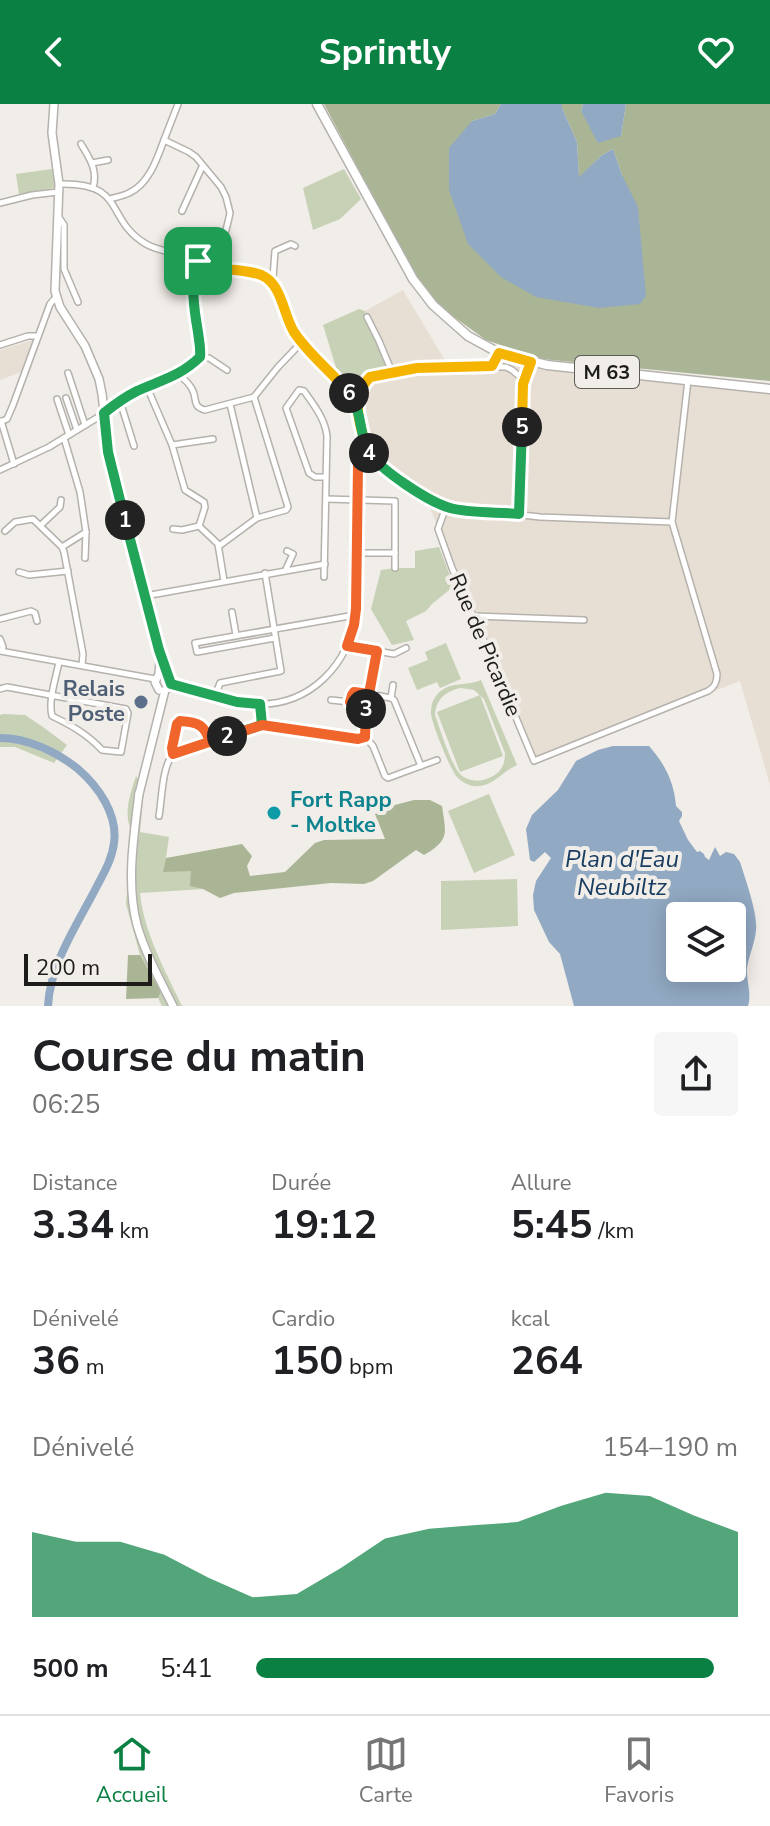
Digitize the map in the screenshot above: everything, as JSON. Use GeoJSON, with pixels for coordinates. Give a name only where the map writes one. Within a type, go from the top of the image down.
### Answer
{"type":"FeatureCollection","features":[{"type":"Feature","properties":{"kind":"main road"},"geometry":{"type":"LineString","coordinates":[[54,104],[52,133],[59,188],[55,298],[85,346],[102,390],[110,460],[159,650],[160,676],[156,687],[165,688]]}},
{"type":"Feature","properties":{"kind":"main road","name":"M 63"},"geometry":{"type":"LineString","coordinates":[[317,104],[420,290],[468,336],[499,353],[531,362],[770,389]]}},
{"type":"Feature","properties":{"kind":"main road"},"geometry":{"type":"LineString","coordinates":[[160,676],[171,678],[165,688],[139,794],[133,873],[134,909],[144,946],[173,1006]]}},
{"type":"Feature","properties":{"kind":"street"},"geometry":{"type":"LineString","coordinates":[[110,199],[127,194],[144,181],[157,160],[178,104]]}},
{"type":"Feature","properties":{"kind":"street"},"geometry":{"type":"LineString","coordinates":[[164,140],[189,152],[221,187],[229,205],[228,222],[216,269]]}},
{"type":"Feature","properties":{"kind":"street"},"geometry":{"type":"LineString","coordinates":[[81,144],[95,174],[93,188]]}},
{"type":"Feature","properties":{"kind":"street"},"geometry":{"type":"LineString","coordinates":[[92,163],[108,160]]}},
{"type":"Feature","properties":{"kind":"street"},"geometry":{"type":"LineString","coordinates":[[182,211],[202,167]]}},
{"type":"Feature","properties":{"kind":"street"},"geometry":{"type":"LineString","coordinates":[[0,203],[59,188],[86,185],[110,199],[125,224],[147,245],[216,269],[260,274],[271,282],[292,329],[357,404]]}},
{"type":"Feature","properties":{"kind":"street"},"geometry":{"type":"LineString","coordinates":[[58,216],[64,225],[64,269],[78,302]]}},
{"type":"Feature","properties":{"kind":"street"},"geometry":{"type":"LineString","coordinates":[[271,282],[275,251],[291,244],[295,246]]}},
{"type":"Feature","properties":{"kind":"street"},"geometry":{"type":"LineString","coordinates":[[198,261],[193,297],[200,357]]}},
{"type":"Feature","properties":{"kind":"street"},"geometry":{"type":"LineString","coordinates":[[14,464],[0,422],[7,419],[55,298]]}},
{"type":"Feature","properties":{"kind":"street"},"geometry":{"type":"LineString","coordinates":[[367,317],[392,372]]}},
{"type":"Feature","properties":{"kind":"street"},"geometry":{"type":"LineString","coordinates":[[0,345],[38,336]]}},
{"type":"Feature","properties":{"kind":"street"},"geometry":{"type":"LineString","coordinates":[[178,374],[192,389],[198,408],[205,410],[230,404],[254,397],[302,342]]}},
{"type":"Feature","properties":{"kind":"street"},"geometry":{"type":"LineString","coordinates":[[492,366],[499,353]]}},
{"type":"Feature","properties":{"kind":"street"},"geometry":{"type":"LineString","coordinates":[[0,470],[67,436],[120,401],[178,374],[200,357],[209,358],[227,370]]}},
{"type":"Feature","properties":{"kind":"street"},"geometry":{"type":"LineString","coordinates":[[519,514],[524,380],[531,362]]}},
{"type":"Feature","properties":{"kind":"street"},"geometry":{"type":"LineString","coordinates":[[332,373],[349,379],[444,366],[492,366],[506,367],[524,380]]}},
{"type":"Feature","properties":{"kind":"street"},"geometry":{"type":"LineString","coordinates":[[68,373],[85,425]]}},
{"type":"Feature","properties":{"kind":"street"},"geometry":{"type":"LineString","coordinates":[[370,377],[358,395],[357,404],[369,452],[382,468],[446,507],[672,522],[688,380]]}},
{"type":"Feature","properties":{"kind":"street"},"geometry":{"type":"LineString","coordinates":[[349,379],[350,395]]}},
{"type":"Feature","properties":{"kind":"street"},"geometry":{"type":"LineString","coordinates":[[349,379],[358,395]]}},
{"type":"Feature","properties":{"kind":"street"},"geometry":{"type":"LineString","coordinates":[[147,387],[172,445],[185,490],[204,502],[199,526]]}},
{"type":"Feature","properties":{"kind":"street"},"geometry":{"type":"LineString","coordinates":[[324,577],[327,436],[324,424],[304,391],[299,390],[286,408],[309,473],[315,477],[326,477]]}},
{"type":"Feature","properties":{"kind":"street"},"geometry":{"type":"LineString","coordinates":[[219,546],[257,518],[288,507],[254,397]]}},
{"type":"Feature","properties":{"kind":"street"},"geometry":{"type":"LineString","coordinates":[[66,398],[77,430]]}},
{"type":"Feature","properties":{"kind":"street"},"geometry":{"type":"LineString","coordinates":[[57,399],[80,492],[86,532],[85,558]]}},
{"type":"Feature","properties":{"kind":"street"},"geometry":{"type":"LineString","coordinates":[[120,401],[134,446]]}},
{"type":"Feature","properties":{"kind":"street"},"geometry":{"type":"LineString","coordinates":[[230,404],[257,518]]}},
{"type":"Feature","properties":{"kind":"street"},"geometry":{"type":"LineString","coordinates":[[172,445],[213,439]]}},
{"type":"Feature","properties":{"kind":"street"},"geometry":{"type":"LineString","coordinates":[[165,688],[237,702],[277,702],[295,697],[317,684],[335,667],[347,646],[355,615],[358,466],[369,452]]}},
{"type":"Feature","properties":{"kind":"street"},"geometry":{"type":"LineString","coordinates":[[326,499],[395,501],[395,568]]}},
{"type":"Feature","properties":{"kind":"street"},"geometry":{"type":"LineString","coordinates":[[41,525],[60,507],[61,500]]}},
{"type":"Feature","properties":{"kind":"street","name":"Rue de Picardie"},"geometry":{"type":"LineString","coordinates":[[446,507],[438,529],[534,761],[714,687],[717,674],[672,522]]}},
{"type":"Feature","properties":{"kind":"street"},"geometry":{"type":"LineString","coordinates":[[5,531],[15,522],[33,519],[62,547],[83,654],[82,665]]}},
{"type":"Feature","properties":{"kind":"street"},"geometry":{"type":"LineString","coordinates":[[173,529],[199,526]]}},
{"type":"Feature","properties":{"kind":"street"},"geometry":{"type":"LineString","coordinates":[[199,526],[219,546],[224,581]]}},
{"type":"Feature","properties":{"kind":"street"},"geometry":{"type":"LineString","coordinates":[[62,547],[86,532]]}},
{"type":"Feature","properties":{"kind":"street"},"geometry":{"type":"LineString","coordinates":[[286,570],[293,554],[287,551]]}},
{"type":"Feature","properties":{"kind":"street"},"geometry":{"type":"LineString","coordinates":[[356,553],[395,553]]}},
{"type":"Feature","properties":{"kind":"street"},"geometry":{"type":"LineString","coordinates":[[145,596],[325,564]]}},
{"type":"Feature","properties":{"kind":"street"},"geometry":{"type":"LineString","coordinates":[[19,572],[29,575],[68,571]]}},
{"type":"Feature","properties":{"kind":"street"},"geometry":{"type":"LineString","coordinates":[[215,696],[220,683],[281,671],[265,573]]}},
{"type":"Feature","properties":{"kind":"street"},"geometry":{"type":"LineString","coordinates":[[0,619],[31,611],[35,613],[37,621]]}},
{"type":"Feature","properties":{"kind":"street"},"geometry":{"type":"LineString","coordinates":[[232,612],[236,635]]}},
{"type":"Feature","properties":{"kind":"street"},"geometry":{"type":"LineString","coordinates":[[275,638],[197,652],[195,643],[355,615]]}},
{"type":"Feature","properties":{"kind":"street"},"geometry":{"type":"LineString","coordinates":[[473,616],[584,620]]}},
{"type":"Feature","properties":{"kind":"street"},"geometry":{"type":"LineString","coordinates":[[0,639],[1,651],[160,676]]}},
{"type":"Feature","properties":{"kind":"street"},"geometry":{"type":"LineString","coordinates":[[347,646],[394,654],[406,648]]}},
{"type":"Feature","properties":{"kind":"street"},"geometry":{"type":"LineString","coordinates":[[377,651],[364,723],[365,737],[373,746],[386,777],[437,760]]}},
{"type":"Feature","properties":{"kind":"street"},"geometry":{"type":"LineString","coordinates":[[0,689],[7,687],[53,696],[126,709],[122,749],[117,753],[102,750],[89,736],[52,716],[50,711],[53,696],[59,662]]}},
{"type":"Feature","properties":{"kind":"street"},"geometry":{"type":"LineString","coordinates":[[391,698],[393,685]]}},
{"type":"Feature","properties":{"kind":"street"},"geometry":{"type":"LineString","coordinates":[[350,702],[354,692],[391,698],[421,766]]}},
{"type":"Feature","properties":{"kind":"street"},"geometry":{"type":"LineString","coordinates":[[331,700],[367,705]]}},
{"type":"Feature","properties":{"kind":"street"},"geometry":{"type":"LineString","coordinates":[[260,704],[262,725]]}},
{"type":"Feature","properties":{"kind":"street"},"geometry":{"type":"LineString","coordinates":[[173,754],[180,721],[202,726],[210,742]]}},
{"type":"Feature","properties":{"kind":"street"},"geometry":{"type":"LineString","coordinates":[[159,816],[166,769],[173,754],[262,725],[353,739],[365,737]]}},
{"type":"Feature","properties":{"kind":"shaded area"},"geometry":{"type":"Polygon","coordinates":[[[403,290],[446,362],[488,363],[497,353],[513,359],[770,390],[770,785],[740,681],[534,761],[425,496],[382,468],[369,452],[357,404],[369,376],[389,369],[365,311],[403,290]]]}},
{"type":"Feature","properties":{"kind":"shaded area"},"geometry":{"type":"Polygon","coordinates":[[[33,340],[21,372],[0,380],[0,350],[33,340]]]}},
{"type":"Feature","properties":{"kind":"green space"},"geometry":{"type":"Polygon","coordinates":[[[324,104],[501,104],[495,114],[472,121],[449,190],[622,175],[613,149],[601,156],[579,178],[577,142],[562,104],[583,104],[581,111],[621,136],[626,104],[770,104],[770,381],[542,359],[486,340],[443,309],[414,274],[324,104]]]}},
{"type":"Feature","properties":{"kind":"green space"},"geometry":{"type":"Polygon","coordinates":[[[52,169],[55,187],[19,194],[16,174],[52,169]]]}},
{"type":"Feature","properties":{"kind":"green space"},"geometry":{"type":"Polygon","coordinates":[[[344,169],[361,199],[340,219],[313,230],[303,188],[344,169]]]}},
{"type":"Feature","properties":{"kind":"green space"},"geometry":{"type":"Polygon","coordinates":[[[359,309],[365,311],[389,370],[364,375],[338,374],[323,325],[359,309]]]}},
{"type":"Feature","properties":{"kind":"green space"},"geometry":{"type":"Polygon","coordinates":[[[439,547],[454,586],[426,611],[406,621],[414,640],[392,645],[371,609],[381,570],[415,568],[415,551],[439,547]]]}},
{"type":"Feature","properties":{"kind":"green space"},"geometry":{"type":"Polygon","coordinates":[[[446,643],[461,679],[440,688],[437,682],[417,690],[408,668],[428,660],[425,652],[446,643]]]}},
{"type":"Feature","properties":{"kind":"green space"},"geometry":{"type":"Polygon","coordinates":[[[481,680],[517,765],[480,786],[469,785],[457,777],[431,714],[434,700],[441,691],[481,680]],[[461,688],[446,694],[437,704],[435,715],[460,774],[478,781],[499,771],[505,753],[484,699],[474,690],[461,688]]]}},
{"type":"Feature","properties":{"kind":"green space"},"geometry":{"type":"Polygon","coordinates":[[[480,695],[503,756],[460,772],[437,712],[480,695]]]}},
{"type":"Feature","properties":{"kind":"green space"},"geometry":{"type":"Polygon","coordinates":[[[0,715],[25,715],[67,745],[54,763],[15,747],[0,747],[0,715]]]}},
{"type":"Feature","properties":{"kind":"green space"},"geometry":{"type":"Polygon","coordinates":[[[136,776],[144,789],[140,832],[169,837],[164,871],[191,871],[203,889],[140,893],[151,937],[182,1006],[162,1006],[158,998],[161,992],[140,955],[126,904],[132,832],[128,811],[136,776]]]}},
{"type":"Feature","properties":{"kind":"green space"},"geometry":{"type":"Polygon","coordinates":[[[489,794],[515,855],[474,873],[448,811],[489,794]]]}},
{"type":"Feature","properties":{"kind":"green space"},"geometry":{"type":"Polygon","coordinates":[[[414,800],[430,800],[442,806],[445,829],[442,840],[424,855],[416,850],[373,881],[364,884],[331,883],[234,893],[220,898],[190,886],[191,871],[163,872],[166,858],[242,844],[252,856],[247,866],[250,876],[285,872],[315,843],[324,840],[385,839],[375,814],[387,807],[414,800]]]}},
{"type":"Feature","properties":{"kind":"green space"},"geometry":{"type":"Polygon","coordinates":[[[517,879],[518,926],[441,930],[441,881],[517,879]]]}},
{"type":"Feature","properties":{"kind":"green space"},"geometry":{"type":"Polygon","coordinates":[[[128,955],[140,955],[161,992],[158,998],[126,999],[128,955]]]}},
{"type":"Feature","properties":{"kind":"water"},"geometry":{"type":"Polygon","coordinates":[[[501,104],[562,104],[577,142],[579,177],[613,149],[638,207],[646,296],[640,304],[599,308],[536,297],[501,277],[468,244],[449,190],[449,148],[472,121],[495,114],[501,104]]]}},
{"type":"Feature","properties":{"kind":"water"},"geometry":{"type":"Polygon","coordinates":[[[583,104],[626,104],[621,136],[598,143],[581,111],[583,104]]]}},
{"type":"Feature","properties":{"kind":"water","name":"Plan d'Eau Neubiltz"},"geometry":{"type":"Polygon","coordinates":[[[613,746],[649,746],[668,774],[676,806],[682,812],[679,821],[697,852],[700,851],[709,860],[715,847],[720,856],[726,852],[734,854],[740,862],[756,923],[747,968],[748,1006],[574,1006],[560,954],[549,942],[534,910],[536,881],[551,858],[545,852],[534,862],[530,860],[526,829],[532,815],[558,790],[576,761],[613,746]]]}},
{"type":"Feature","properties":{"kind":"waterway"},"geometry":{"type":"LineString","coordinates":[[0,738],[31,743],[70,763],[100,793],[113,822],[111,855],[59,960],[48,1006]]}},
{"type":"Feature","properties":{"kind":"place","name":"Relais Poste"},"geometry":{"type":"Point","coordinates":[141,702]}},
{"type":"Feature","properties":{"kind":"place","name":"Fort Rapp - Moltke"},"geometry":{"type":"Point","coordinates":[274,813]}},
{"type":"Feature","properties":{"kind":"route"},"geometry":{"type":"LineString","coordinates":[[198,261],[193,297],[200,357],[178,374],[137,391],[104,413],[107,444],[159,650],[171,684],[237,702],[260,704],[262,725],[173,754],[180,721],[202,726],[206,729],[210,742],[262,725],[353,739],[365,737],[367,705],[350,702],[354,692],[369,694],[377,651],[347,646],[356,609],[358,466],[369,452],[363,437],[358,395],[370,377],[392,372],[417,368],[492,366],[499,353],[531,362],[523,384],[519,514],[446,507],[375,461],[363,437],[357,404],[295,333],[275,288],[266,277],[216,269],[198,261]]}}]}
